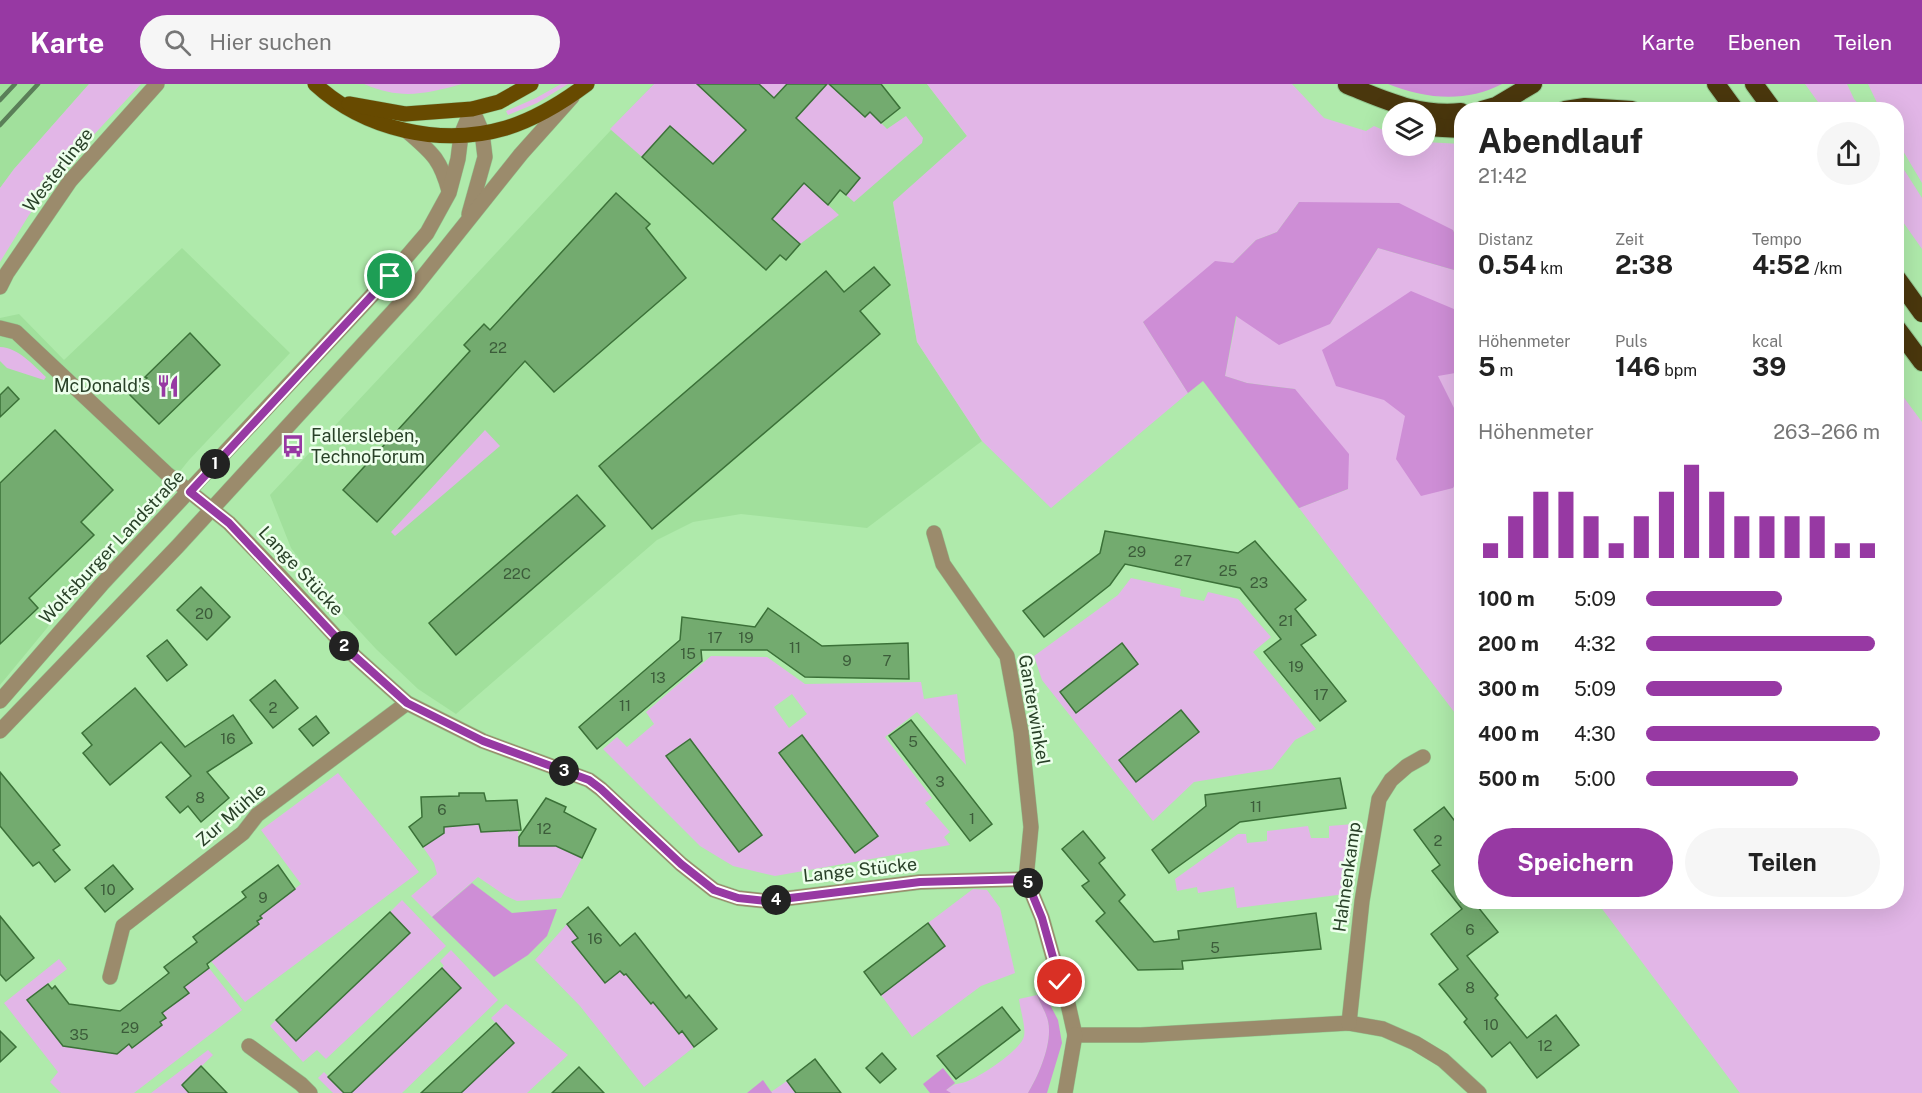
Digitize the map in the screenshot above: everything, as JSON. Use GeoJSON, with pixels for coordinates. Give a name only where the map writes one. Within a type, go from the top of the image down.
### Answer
{"type":"FeatureCollection","features":[{"type":"Feature","properties":{"kind":"highway"},"geometry":{"type":"LineString","coordinates":[[1503,102],[1533,84]]}},
{"type":"Feature","properties":{"kind":"highway"},"geometry":{"type":"LineString","coordinates":[[1716,84],[1729,102]]}},
{"type":"Feature","properties":{"kind":"highway"},"geometry":{"type":"LineString","coordinates":[[1754,84],[1767,102]]}},
{"type":"Feature","properties":{"kind":"highway"},"geometry":{"type":"LineString","coordinates":[[1347,85],[1410,109],[1454,112]]}},
{"type":"Feature","properties":{"kind":"highway"},"geometry":{"type":"LineString","coordinates":[[1347,85],[1382,110]]}},
{"type":"Feature","properties":{"kind":"highway"},"geometry":{"type":"LineString","coordinates":[[1436,128],[1454,129]]}},
{"type":"Feature","properties":{"kind":"highway"},"geometry":{"type":"LineString","coordinates":[[1904,288],[1922,313]]}},
{"type":"Feature","properties":{"kind":"highway"},"geometry":{"type":"LineString","coordinates":[[1904,338],[1922,362]]}},
{"type":"Feature","properties":{"kind":"main road"},"geometry":{"type":"LineString","coordinates":[[315,84],[340,103],[366,118],[428,135],[461,135],[506,128],[542,113],[581,88]]}},
{"type":"Feature","properties":{"kind":"main road"},"geometry":{"type":"LineString","coordinates":[[340,103],[405,114],[472,109],[499,102],[531,84]]}},
{"type":"Feature","properties":{"kind":"street","name":"Westerlinge"},"geometry":{"type":"LineString","coordinates":[[0,287],[52,204],[157,84]]}},
{"type":"Feature","properties":{"kind":"street"},"geometry":{"type":"LineString","coordinates":[[0,731],[212,509],[410,293],[521,154],[581,88]]}},
{"type":"Feature","properties":{"kind":"street"},"geometry":{"type":"LineString","coordinates":[[466,223],[485,158],[483,132],[472,109]]}},
{"type":"Feature","properties":{"kind":"street","name":"Wolfsburger Landstraße"},"geometry":{"type":"LineString","coordinates":[[0,701],[102,584],[390,276],[427,233],[449,194],[458,159],[461,135],[472,109]]}},
{"type":"Feature","properties":{"kind":"street"},"geometry":{"type":"LineString","coordinates":[[407,131],[433,154],[444,173],[449,194]]}},
{"type":"Feature","properties":{"kind":"street"},"geometry":{"type":"LineString","coordinates":[[0,328],[16,332],[135,444],[190,492]]}},
{"type":"Feature","properties":{"kind":"street","name":"Lange Stücke"},"geometry":{"type":"LineString","coordinates":[[190,492],[229,523],[350,652],[407,703],[483,741],[589,780],[681,864],[714,890],[738,898],[766,901],[920,882],[1026,879]]}},
{"type":"Feature","properties":{"kind":"street","name":"Ganterwinkel"},"geometry":{"type":"LineString","coordinates":[[934,533],[942,564],[986,623],[1007,656],[1021,732],[1031,827],[1026,879]]}},
{"type":"Feature","properties":{"kind":"street","name":"Zur Mühle"},"geometry":{"type":"LineString","coordinates":[[110,977],[123,926],[243,833],[257,815],[407,703]]}},
{"type":"Feature","properties":{"kind":"street","name":"Hahnenkamp"},"geometry":{"type":"LineString","coordinates":[[1349,1023],[1362,901],[1379,799],[1391,780],[1407,766],[1423,757]]}},
{"type":"Feature","properties":{"kind":"street"},"geometry":{"type":"LineString","coordinates":[[1026,879],[1042,918],[1075,1035],[1065,1093]]}},
{"type":"Feature","properties":{"kind":"street"},"geometry":{"type":"LineString","coordinates":[[1075,1035],[1141,1035],[1349,1023],[1383,1029],[1415,1043],[1443,1060],[1479,1093]]}},
{"type":"Feature","properties":{"kind":"street"},"geometry":{"type":"LineString","coordinates":[[249,1046],[310,1093]]}},
{"type":"Feature","properties":{"kind":"shaded area"},"geometry":{"type":"Polygon","coordinates":[[[0,84],[89,84],[0,188],[0,84]]]}},
{"type":"Feature","properties":{"kind":"shaded area"},"geometry":{"type":"Polygon","coordinates":[[[89,84],[141,84],[75,155],[29,215],[0,262],[0,188],[89,84]]]}},
{"type":"Feature","properties":{"kind":"shaded area"},"geometry":{"type":"Polygon","coordinates":[[[364,84],[462,84],[424,93],[402,94],[364,84]]]}},
{"type":"Feature","properties":{"kind":"shaded area"},"geometry":{"type":"Polygon","coordinates":[[[561,84],[568,84],[537,103],[508,115],[506,111],[561,84]]]}},
{"type":"Feature","properties":{"kind":"shaded area"},"geometry":{"type":"Polygon","coordinates":[[[654,84],[927,84],[967,136],[893,203],[917,342],[982,441],[867,528],[741,514],[693,522],[657,540],[456,714],[418,689],[376,649],[328,597],[291,548],[270,495],[654,84]]]}},
{"type":"Feature","properties":{"kind":"shaded area"},"geometry":{"type":"Polygon","coordinates":[[[654,84],[709,84],[704,90],[746,130],[713,164],[670,126],[642,157],[610,129],[654,84]]]}},
{"type":"Feature","properties":{"kind":"shaded area"},"geometry":{"type":"Polygon","coordinates":[[[759,84],[787,84],[774,98],[759,84]]]}},
{"type":"Feature","properties":{"kind":"shaded area"},"geometry":{"type":"Polygon","coordinates":[[[827,84],[865,117],[870,112],[887,129],[906,116],[923,138],[922,143],[854,202],[846,195],[860,178],[796,118],[827,84]]]}},
{"type":"Feature","properties":{"kind":"shaded area"},"geometry":{"type":"Polygon","coordinates":[[[927,84],[1292,84],[1324,118],[1366,131],[1374,126],[1382,130],[1382,156],[1436,156],[1436,143],[1454,144],[1454,232],[1453,230],[1299,202],[1277,232],[1256,240],[1233,263],[1143,322],[1188,393],[1051,508],[982,441],[917,342],[893,202],[967,136],[927,84]]]}},
{"type":"Feature","properties":{"kind":"shaded area"},"geometry":{"type":"Polygon","coordinates":[[[1388,84],[1502,84],[1474,94],[1445,97],[1416,93],[1388,84]]]}},
{"type":"Feature","properties":{"kind":"shaded area"},"geometry":{"type":"Polygon","coordinates":[[[1805,84],[1847,84],[1857,102],[1818,102],[1805,84]]]}},
{"type":"Feature","properties":{"kind":"shaded area"},"geometry":{"type":"Polygon","coordinates":[[[1868,84],[1922,84],[1922,183],[1904,153],[1904,102],[1877,102],[1868,84]]]}},
{"type":"Feature","properties":{"kind":"shaded area"},"geometry":{"type":"Polygon","coordinates":[[[1904,170],[1922,198],[1922,249],[1904,223],[1904,170]]]}},
{"type":"Feature","properties":{"kind":"shaded area"},"geometry":{"type":"Polygon","coordinates":[[[804,183],[839,215],[800,244],[772,219],[804,183]]]}},
{"type":"Feature","properties":{"kind":"shaded area"},"geometry":{"type":"Polygon","coordinates":[[[1299,202],[1399,203],[1454,232],[1454,270],[1378,248],[1330,324],[1279,345],[1236,316],[1225,376],[1247,383],[1295,389],[1349,454],[1348,489],[1299,508],[1203,381],[1188,393],[1143,322],[1215,261],[1233,263],[1256,240],[1277,232],[1299,202]]]}},
{"type":"Feature","properties":{"kind":"shaded area"},"geometry":{"type":"Polygon","coordinates":[[[182,248],[290,353],[189,460],[136,526],[103,553],[84,573],[67,595],[47,628],[0,685],[0,318],[19,314],[64,360],[182,248]]]}},
{"type":"Feature","properties":{"kind":"shaded area"},"geometry":{"type":"Polygon","coordinates":[[[1378,248],[1454,270],[1454,712],[1299,508],[1348,489],[1295,389],[1247,383],[1225,376],[1237,315],[1330,324],[1378,248]]]}},
{"type":"Feature","properties":{"kind":"shaded area"},"geometry":{"type":"Polygon","coordinates":[[[1411,291],[1454,309],[1454,373],[1438,376],[1454,408],[1453,488],[1421,496],[1396,459],[1405,416],[1384,400],[1336,386],[1322,350],[1411,291]]]}},
{"type":"Feature","properties":{"kind":"shaded area"},"geometry":{"type":"Polygon","coordinates":[[[0,347],[13,350],[25,358],[46,377],[44,380],[7,368],[0,361],[0,347]]]}},
{"type":"Feature","properties":{"kind":"shaded area"},"geometry":{"type":"Polygon","coordinates":[[[1904,398],[1922,422],[1922,1093],[1740,1093],[1602,909],[1904,909],[1904,398]]]}},
{"type":"Feature","properties":{"kind":"shaded area"},"geometry":{"type":"Polygon","coordinates":[[[485,430],[500,446],[395,536],[391,532],[485,430]]]}},
{"type":"Feature","properties":{"kind":"shaded area"},"geometry":{"type":"Polygon","coordinates":[[[1131,578],[1181,589],[1180,596],[1204,601],[1208,592],[1238,599],[1271,637],[1253,652],[1316,729],[1295,740],[1272,769],[1194,782],[1153,821],[1042,680],[1034,656],[1118,595],[1131,578]]]}},
{"type":"Feature","properties":{"kind":"shaded area"},"geometry":{"type":"Polygon","coordinates":[[[711,656],[767,657],[805,684],[921,682],[924,699],[957,694],[966,765],[917,712],[885,737],[932,798],[925,803],[950,832],[944,837],[950,845],[775,876],[733,866],[700,846],[603,749],[617,737],[627,747],[654,724],[646,712],[711,656]],[[792,694],[774,707],[789,728],[807,714],[792,694]],[[802,736],[779,753],[855,853],[802,736]],[[690,739],[667,756],[739,852],[761,834],[690,739]]]}},
{"type":"Feature","properties":{"kind":"shaded area"},"geometry":{"type":"Polygon","coordinates":[[[338,773],[419,872],[245,1002],[211,961],[259,924],[257,921],[262,918],[260,916],[301,884],[261,830],[338,773]]]}},
{"type":"Feature","properties":{"kind":"shaded area"},"geometry":{"type":"Polygon","coordinates":[[[479,824],[481,832],[518,830],[519,846],[545,846],[545,841],[582,858],[561,898],[517,901],[478,877],[432,917],[411,896],[437,874],[434,863],[423,847],[444,833],[444,827],[479,824]]]}},
{"type":"Feature","properties":{"kind":"shaded area"},"geometry":{"type":"Polygon","coordinates":[[[1354,824],[1345,894],[1237,908],[1234,887],[1198,893],[1197,887],[1177,891],[1175,879],[1238,834],[1246,834],[1247,843],[1267,841],[1267,831],[1308,826],[1311,838],[1329,838],[1329,826],[1354,824]]]}},
{"type":"Feature","properties":{"kind":"shaded area"},"geometry":{"type":"Polygon","coordinates":[[[472,883],[512,913],[557,909],[547,936],[528,955],[494,977],[432,917],[472,883]]]}},
{"type":"Feature","properties":{"kind":"shaded area"},"geometry":{"type":"Polygon","coordinates":[[[973,889],[987,890],[1000,908],[1015,973],[981,986],[912,1037],[881,995],[945,946],[928,923],[973,889]]]}},
{"type":"Feature","properties":{"kind":"shaded area"},"geometry":{"type":"Polygon","coordinates":[[[402,900],[446,946],[326,1059],[317,1050],[303,1062],[270,1026],[276,1020],[296,1041],[409,933],[390,912],[402,900]]]}},
{"type":"Feature","properties":{"kind":"shaded area"},"geometry":{"type":"Polygon","coordinates":[[[567,924],[578,938],[572,943],[605,983],[620,971],[626,974],[650,1004],[653,1002],[679,1033],[682,1031],[694,1047],[644,1087],[580,1006],[535,960],[567,924]]]}},
{"type":"Feature","properties":{"kind":"shaded area"},"geometry":{"type":"Polygon","coordinates":[[[451,950],[498,1000],[402,1093],[351,1093],[461,988],[442,968],[444,966],[440,961],[451,950]]]}},
{"type":"Feature","properties":{"kind":"shaded area"},"geometry":{"type":"Polygon","coordinates":[[[59,959],[67,969],[27,1000],[63,1046],[117,1054],[129,1044],[132,1048],[162,1025],[160,1022],[165,1017],[162,1013],[188,993],[184,987],[209,968],[242,1010],[134,1093],[61,1093],[50,1082],[58,1072],[4,1003],[59,959]]]}},
{"type":"Feature","properties":{"kind":"shaded area"},"geometry":{"type":"Polygon","coordinates":[[[1044,993],[1058,1020],[1062,1043],[1047,1093],[1028,1093],[1040,1068],[1049,1039],[1048,1021],[1037,995],[1044,993]]]}},
{"type":"Feature","properties":{"kind":"shaded area"},"geometry":{"type":"Polygon","coordinates":[[[1037,995],[1048,1021],[1049,1039],[1040,1068],[1028,1093],[951,1093],[945,1091],[953,1085],[966,1082],[984,1073],[1017,1048],[1024,1036],[1019,999],[1037,995]]]}},
{"type":"Feature","properties":{"kind":"shaded area"},"geometry":{"type":"Polygon","coordinates":[[[506,1004],[568,1055],[527,1093],[461,1093],[514,1043],[491,1018],[506,1004]]]}},
{"type":"Feature","properties":{"kind":"shaded area"},"geometry":{"type":"Polygon","coordinates":[[[208,1050],[213,1055],[182,1085],[189,1093],[151,1093],[208,1050]]]}},
{"type":"Feature","properties":{"kind":"shaded area"},"geometry":{"type":"Polygon","coordinates":[[[943,1068],[955,1083],[946,1090],[951,1093],[930,1093],[923,1084],[943,1068]]]}},
{"type":"Feature","properties":{"kind":"shaded area"},"geometry":{"type":"Polygon","coordinates":[[[324,1072],[344,1093],[333,1093],[318,1078],[324,1072]]]}},
{"type":"Feature","properties":{"kind":"shaded area"},"geometry":{"type":"Polygon","coordinates":[[[763,1080],[772,1093],[747,1093],[763,1080]]]}},
{"type":"Feature","properties":{"kind":"shaded area"},"geometry":{"type":"Polygon","coordinates":[[[787,1081],[796,1093],[771,1092],[787,1081]]]}},
{"type":"Feature","properties":{"kind":"building"},"geometry":{"type":"Polygon","coordinates":[[[697,84],[759,84],[774,98],[787,84],[827,84],[796,118],[860,178],[846,195],[840,190],[828,205],[804,183],[772,219],[800,244],[786,260],[780,255],[766,270],[642,157],[670,126],[713,164],[746,130],[697,84]]]}},
{"type":"Feature","properties":{"kind":"building"},"geometry":{"type":"Polygon","coordinates":[[[829,84],[881,84],[900,108],[881,123],[870,112],[865,117],[829,84]]]}},
{"type":"Feature","properties":{"kind":"building"},"geometry":{"type":"Polygon","coordinates":[[[616,193],[650,224],[646,228],[686,278],[554,392],[525,361],[377,522],[343,490],[470,351],[464,345],[484,324],[490,330],[616,193]]]}},
{"type":"Feature","properties":{"kind":"building"},"geometry":{"type":"Polygon","coordinates":[[[874,267],[890,285],[860,311],[880,334],[652,529],[599,466],[826,271],[844,292],[874,267]]]}},
{"type":"Feature","properties":{"kind":"building","name":"McDonald's"},"geometry":{"type":"Polygon","coordinates":[[[190,333],[220,365],[159,424],[130,395],[190,333]]]}},
{"type":"Feature","properties":{"kind":"building"},"geometry":{"type":"Polygon","coordinates":[[[8,387],[19,399],[0,417],[0,395],[8,387]]]}},
{"type":"Feature","properties":{"kind":"building"},"geometry":{"type":"Polygon","coordinates":[[[55,430],[113,490],[81,522],[94,535],[29,598],[38,608],[0,644],[0,483],[55,430]]]}},
{"type":"Feature","properties":{"kind":"building"},"geometry":{"type":"Polygon","coordinates":[[[577,495],[605,526],[456,655],[429,623],[577,495]]]}},
{"type":"Feature","properties":{"kind":"building"},"geometry":{"type":"Polygon","coordinates":[[[1105,531],[1238,553],[1255,541],[1306,600],[1295,609],[1316,635],[1301,645],[1346,701],[1320,721],[1264,652],[1281,639],[1240,588],[1125,564],[1110,585],[1044,637],[1023,611],[1100,553],[1105,531]]]}},
{"type":"Feature","properties":{"kind":"building"},"geometry":{"type":"Polygon","coordinates":[[[201,587],[230,617],[207,640],[177,610],[201,587]]]}},
{"type":"Feature","properties":{"kind":"building"},"geometry":{"type":"Polygon","coordinates":[[[768,608],[822,646],[908,643],[909,679],[805,677],[767,650],[701,650],[702,661],[597,749],[579,727],[680,640],[682,617],[755,627],[768,608]]]}},
{"type":"Feature","properties":{"kind":"building"},"geometry":{"type":"Polygon","coordinates":[[[167,640],[187,665],[167,681],[147,656],[167,640]]]}},
{"type":"Feature","properties":{"kind":"building"},"geometry":{"type":"Polygon","coordinates":[[[1122,643],[1138,664],[1076,713],[1060,692],[1122,643]]]}},
{"type":"Feature","properties":{"kind":"building"},"geometry":{"type":"Polygon","coordinates":[[[275,680],[298,708],[273,728],[250,700],[275,680]]]}},
{"type":"Feature","properties":{"kind":"building"},"geometry":{"type":"Polygon","coordinates":[[[135,688],[185,747],[233,715],[252,743],[207,772],[229,798],[201,822],[188,806],[180,813],[166,797],[191,776],[161,742],[110,785],[83,753],[92,745],[82,733],[135,688]]]}},
{"type":"Feature","properties":{"kind":"building"},"geometry":{"type":"Polygon","coordinates":[[[1181,710],[1199,732],[1136,782],[1119,760],[1181,710]]]}},
{"type":"Feature","properties":{"kind":"building"},"geometry":{"type":"Polygon","coordinates":[[[316,716],[329,733],[313,746],[299,729],[316,716]]]}},
{"type":"Feature","properties":{"kind":"building"},"geometry":{"type":"Polygon","coordinates":[[[911,720],[992,824],[970,841],[889,736],[911,720]]]}},
{"type":"Feature","properties":{"kind":"building"},"geometry":{"type":"Polygon","coordinates":[[[802,735],[878,836],[855,853],[779,753],[802,735]]]}},
{"type":"Feature","properties":{"kind":"building"},"geometry":{"type":"Polygon","coordinates":[[[690,739],[762,835],[739,852],[666,756],[690,739]]]}},
{"type":"Feature","properties":{"kind":"building"},"geometry":{"type":"Polygon","coordinates":[[[0,772],[60,845],[53,850],[70,870],[55,882],[39,862],[33,866],[0,826],[0,772]]]}},
{"type":"Feature","properties":{"kind":"building"},"geometry":{"type":"Polygon","coordinates":[[[1340,778],[1346,808],[1240,822],[1169,873],[1152,850],[1206,806],[1205,795],[1340,778]]]}},
{"type":"Feature","properties":{"kind":"building"},"geometry":{"type":"Polygon","coordinates":[[[459,793],[484,793],[486,801],[517,800],[521,830],[481,832],[479,824],[444,827],[444,833],[423,847],[409,827],[422,817],[421,797],[459,796],[459,793]]]}},
{"type":"Feature","properties":{"kind":"building"},"geometry":{"type":"Polygon","coordinates":[[[546,798],[566,807],[564,812],[596,829],[582,858],[556,846],[519,846],[519,837],[546,798]]]}},
{"type":"Feature","properties":{"kind":"building"},"geometry":{"type":"Polygon","coordinates":[[[1444,807],[1454,820],[1454,899],[1432,871],[1440,865],[1414,830],[1444,807]]]}},
{"type":"Feature","properties":{"kind":"building"},"geometry":{"type":"Polygon","coordinates":[[[1083,831],[1105,858],[1099,863],[1125,895],[1119,901],[1154,942],[1179,939],[1178,931],[1316,913],[1321,949],[1182,961],[1183,969],[1138,970],[1096,921],[1105,913],[1082,886],[1089,881],[1062,849],[1083,831]]]}},
{"type":"Feature","properties":{"kind":"building"},"geometry":{"type":"Polygon","coordinates":[[[113,865],[133,889],[105,912],[85,888],[113,865]]]}},
{"type":"Feature","properties":{"kind":"building"},"geometry":{"type":"Polygon","coordinates":[[[278,865],[295,889],[260,916],[262,918],[257,921],[259,924],[207,964],[209,968],[184,987],[189,993],[162,1013],[166,1018],[160,1022],[162,1025],[132,1048],[129,1044],[117,1054],[63,1046],[27,1000],[48,984],[52,989],[55,986],[69,1004],[120,1011],[169,973],[164,967],[197,942],[193,937],[246,897],[242,892],[278,865]]]}},
{"type":"Feature","properties":{"kind":"building"},"geometry":{"type":"Polygon","coordinates":[[[588,907],[620,946],[635,933],[686,998],[689,995],[717,1029],[694,1047],[682,1031],[679,1034],[653,1002],[651,1004],[626,974],[620,971],[605,983],[572,942],[578,938],[567,924],[588,907]]]}},
{"type":"Feature","properties":{"kind":"building"},"geometry":{"type":"Polygon","coordinates":[[[1462,909],[1480,909],[1498,932],[1467,956],[1498,995],[1495,998],[1527,1038],[1556,1015],[1579,1045],[1537,1078],[1510,1042],[1492,1057],[1464,1022],[1467,1019],[1439,984],[1458,969],[1431,934],[1462,909]]]}},
{"type":"Feature","properties":{"kind":"building"},"geometry":{"type":"Polygon","coordinates":[[[390,912],[410,933],[296,1041],[276,1020],[390,912]]]}},
{"type":"Feature","properties":{"kind":"building"},"geometry":{"type":"Polygon","coordinates":[[[0,916],[34,958],[6,981],[0,974],[0,916]]]}},
{"type":"Feature","properties":{"kind":"building"},"geometry":{"type":"Polygon","coordinates":[[[928,923],[945,946],[881,995],[864,972],[928,923]]]}},
{"type":"Feature","properties":{"kind":"building"},"geometry":{"type":"Polygon","coordinates":[[[442,968],[461,988],[351,1093],[344,1093],[328,1077],[442,968]]]}},
{"type":"Feature","properties":{"kind":"building"},"geometry":{"type":"Polygon","coordinates":[[[1002,1007],[1020,1030],[956,1079],[937,1056],[1002,1007]]]}},
{"type":"Feature","properties":{"kind":"building"},"geometry":{"type":"Polygon","coordinates":[[[496,1023],[514,1043],[461,1093],[421,1093],[496,1023]]]}},
{"type":"Feature","properties":{"kind":"building"},"geometry":{"type":"Polygon","coordinates":[[[0,1031],[16,1047],[0,1062],[0,1031]]]}},
{"type":"Feature","properties":{"kind":"building"},"geometry":{"type":"Polygon","coordinates":[[[882,1053],[896,1069],[880,1083],[866,1068],[882,1053]]]}},
{"type":"Feature","properties":{"kind":"building"},"geometry":{"type":"Polygon","coordinates":[[[815,1059],[841,1093],[796,1093],[787,1081],[815,1059]]]}},
{"type":"Feature","properties":{"kind":"building"},"geometry":{"type":"Polygon","coordinates":[[[201,1066],[227,1093],[189,1093],[182,1085],[201,1066]]]}},
{"type":"Feature","properties":{"kind":"building"},"geometry":{"type":"Polygon","coordinates":[[[579,1067],[604,1093],[552,1093],[579,1067]]]}},
{"type":"Feature","properties":{"kind":"railway"},"geometry":{"type":"LineString","coordinates":[[0,100],[15,84]]}},
{"type":"Feature","properties":{"kind":"railway"},"geometry":{"type":"LineString","coordinates":[[0,125],[38,84]]}},
{"type":"Feature","properties":{"kind":"place","name":"McDonald's"},"geometry":{"type":"Point","coordinates":[168,386]}},
{"type":"Feature","properties":{"kind":"place","name":"Fallersleben, TechnoForum"},"geometry":{"type":"Point","coordinates":[293,446]}},
{"type":"Feature","properties":{"kind":"route"},"geometry":{"type":"LineString","coordinates":[[390,276],[190,492],[229,523],[350,652],[407,703],[483,741],[589,780],[681,864],[714,890],[738,898],[766,901],[920,882],[1026,879],[1042,918],[1060,982]]}}]}
